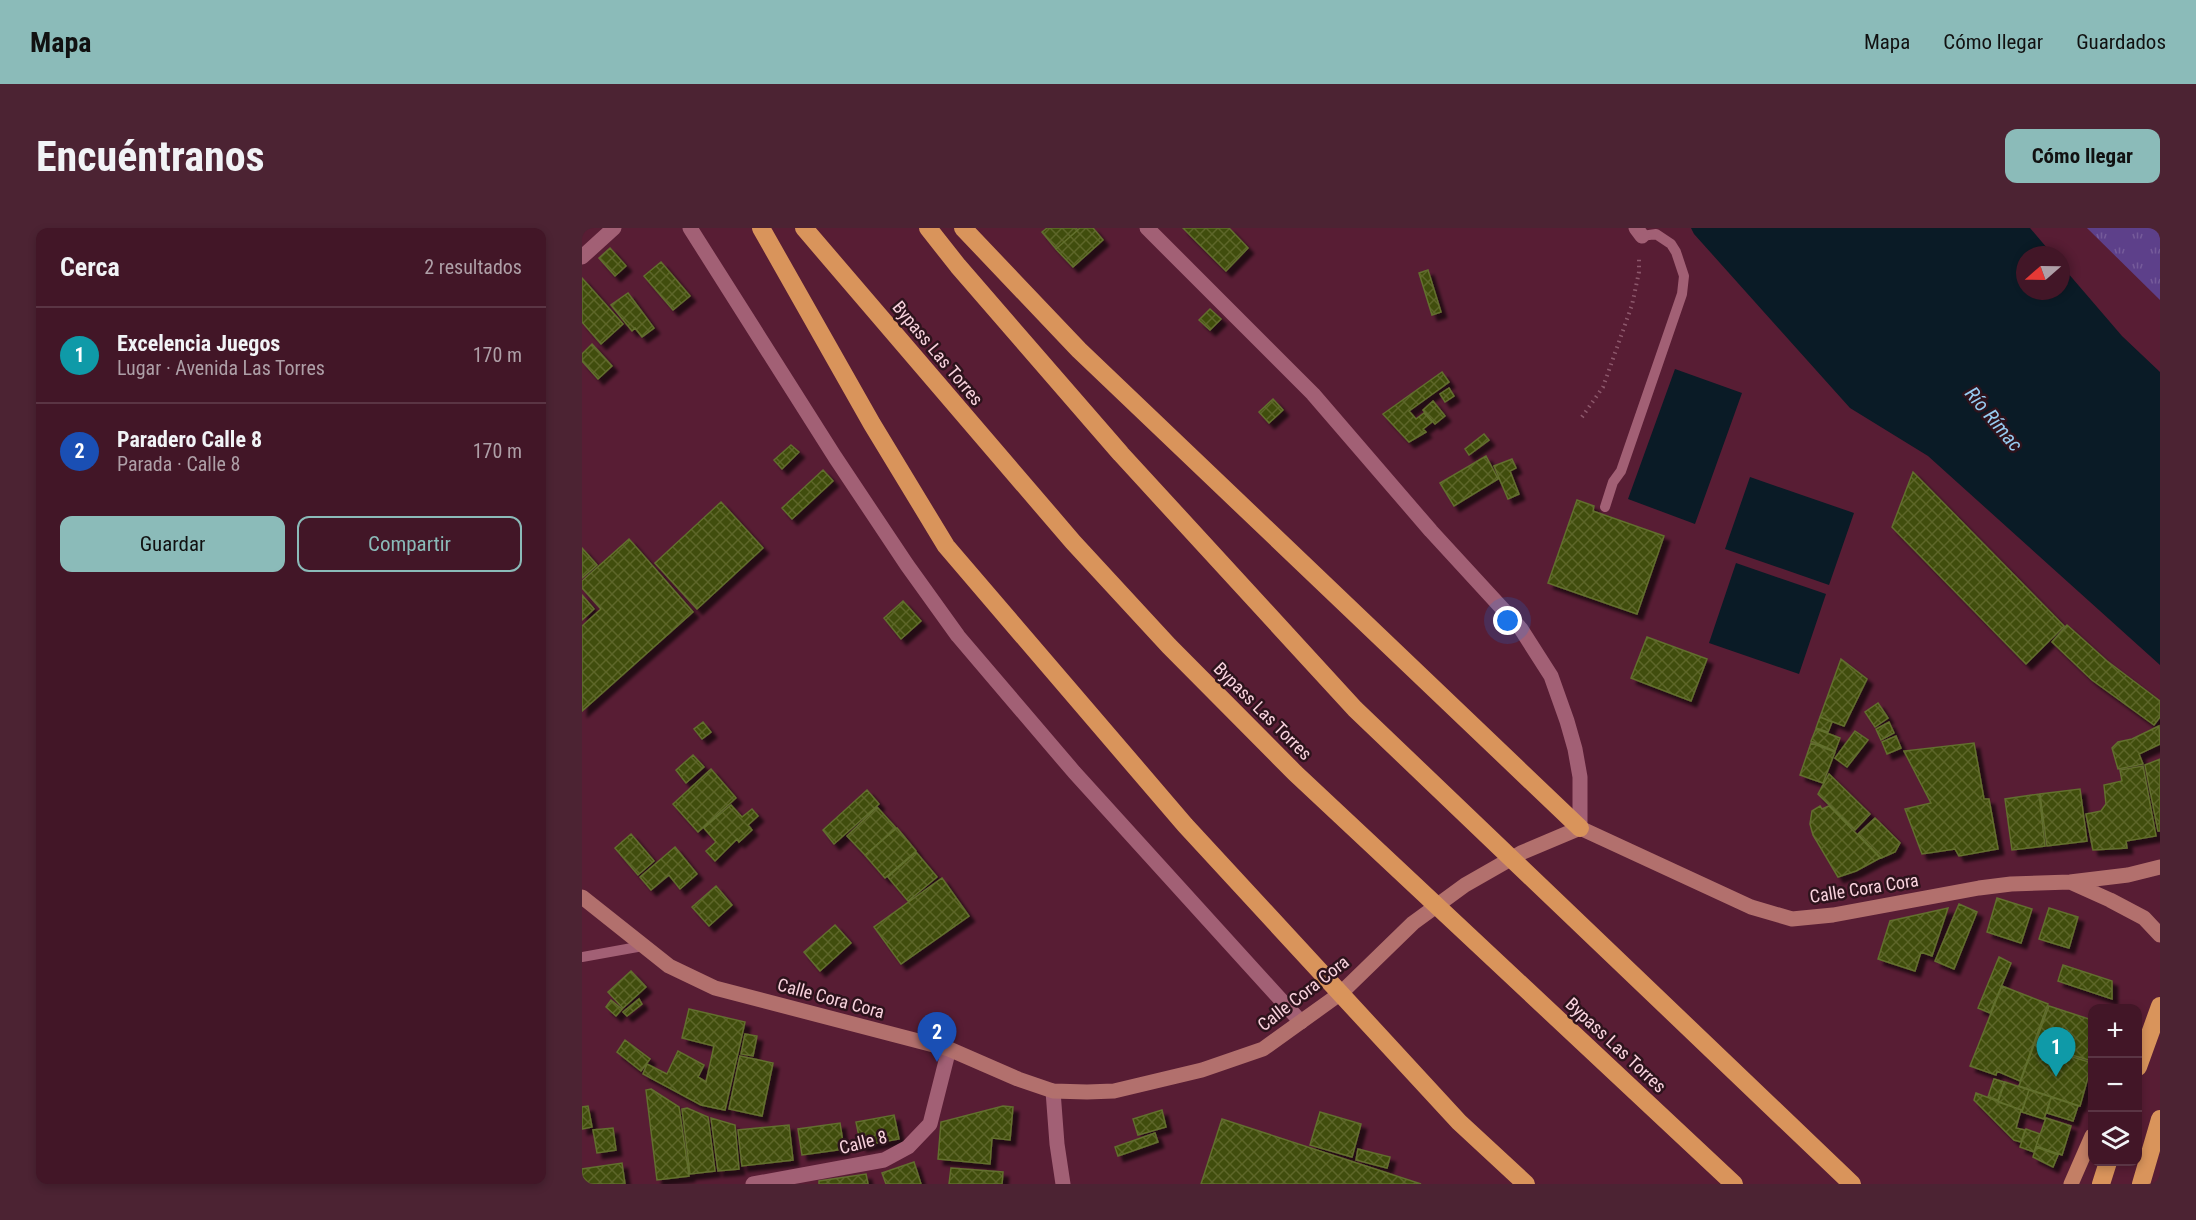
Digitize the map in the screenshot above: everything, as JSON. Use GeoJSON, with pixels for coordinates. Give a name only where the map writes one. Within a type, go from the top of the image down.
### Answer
{"type":"FeatureCollection","features":[{"type":"Feature","properties":{"kind":"highway"},"geometry":{"type":"LineString","coordinates":[[761,228],[872,424],[946,546],[1185,825],[1458,1122],[1526,1184]]}},
{"type":"Feature","properties":{"kind":"highway","name":"Bypass Las Torres"},"geometry":{"type":"LineString","coordinates":[[804,228],[1073,542],[1169,646],[1295,773],[1734,1184]]}},
{"type":"Feature","properties":{"kind":"highway"},"geometry":{"type":"LineString","coordinates":[[928,228],[958,266],[1121,454],[1355,709],[1852,1184]]}},
{"type":"Feature","properties":{"kind":"highway"},"geometry":{"type":"LineString","coordinates":[[963,228],[1079,350],[1580,828]]}},
{"type":"Feature","properties":{"kind":"highway"},"geometry":{"type":"LineString","coordinates":[[2141,1058],[2160,1006]]}},
{"type":"Feature","properties":{"kind":"highway"},"geometry":{"type":"LineString","coordinates":[[2141,1184],[2160,1119]]}},
{"type":"Feature","properties":{"kind":"main road"},"geometry":{"type":"LineString","coordinates":[[2071,1184],[2088,1145]]}},
{"type":"Feature","properties":{"kind":"street"},"geometry":{"type":"LineString","coordinates":[[582,257],[614,228]]}},
{"type":"Feature","properties":{"kind":"street"},"geometry":{"type":"LineString","coordinates":[[690,228],[835,457],[907,565],[958,636],[1074,772],[1301,1022]]}},
{"type":"Feature","properties":{"kind":"street"},"geometry":{"type":"LineString","coordinates":[[1147,228],[1313,394],[1431,531],[1521,629],[1551,676],[1570,730],[1580,777],[1580,828]]}},
{"type":"Feature","properties":{"kind":"street","name":"Calle Cora Cora"},"geometry":{"type":"LineString","coordinates":[[582,897],[669,966],[715,988],[949,1049],[1018,1079],[1053,1090],[1087,1092],[1114,1091],[1202,1070],[1263,1049],[1341,993],[1413,923],[1465,885],[1521,854],[1580,828],[1751,907],[1792,919],[1833,915],[1979,888],[2011,884],[2070,882],[2128,875],[2160,867]]}},
{"type":"Feature","properties":{"kind":"street","name":"Calle Cora Cora"},"geometry":{"type":"LineString","coordinates":[[2070,882],[2144,918],[2160,936]]}},
{"type":"Feature","properties":{"kind":"street","name":"Calle 8"},"geometry":{"type":"LineString","coordinates":[[753,1184],[884,1160],[908,1147],[930,1124],[949,1049]]}},
{"type":"Feature","properties":{"kind":"street"},"geometry":{"type":"LineString","coordinates":[[1053,1090],[1063,1184]]}},
{"type":"Feature","properties":{"kind":"lane"},"geometry":{"type":"LineString","coordinates":[[1605,507],[1613,482],[1622,471],[1682,294],[1684,276],[1671,244],[1656,234],[1639,232]]}},
{"type":"Feature","properties":{"kind":"lane"},"geometry":{"type":"LineString","coordinates":[[582,957],[643,946]]}},
{"type":"Feature","properties":{"kind":"path"},"geometry":{"type":"LineString","coordinates":[[1582,417],[1603,387],[1632,305],[1639,272],[1639,232]]}},
{"type":"Feature","properties":{"kind":"green space"},"geometry":{"type":"Polygon","coordinates":[[[2087,228],[2160,228],[2160,300],[2087,228]]]}},
{"type":"Feature","properties":{"kind":"water","name":"Río Rímac"},"geometry":{"type":"Polygon","coordinates":[[[1691,228],[2030,228],[2045,246],[2016,246],[2016,300],[2070,300],[2070,275],[2122,336],[2160,372],[2160,665],[1928,456],[1850,408],[1691,228]]]}},
{"type":"Feature","properties":{"kind":"water"},"geometry":{"type":"Polygon","coordinates":[[[1675,369],[1742,393],[1695,524],[1628,499],[1675,369]]]}},
{"type":"Feature","properties":{"kind":"water"},"geometry":{"type":"Polygon","coordinates":[[[1750,477],[1854,513],[1829,585],[1725,549],[1750,477]]]}},
{"type":"Feature","properties":{"kind":"water"},"geometry":{"type":"Polygon","coordinates":[[[1736,563],[1826,594],[1799,674],[1709,643],[1736,563]]]}},
{"type":"Feature","properties":{"kind":"building"},"geometry":{"type":"Polygon","coordinates":[[[1047,228],[1076,228],[1078,230],[1056,249],[1042,232],[1047,228]]]}},
{"type":"Feature","properties":{"kind":"building"},"geometry":{"type":"Polygon","coordinates":[[[1080,228],[1093,228],[1103,240],[1073,267],[1056,249],[1080,228]]]}},
{"type":"Feature","properties":{"kind":"building"},"geometry":{"type":"Polygon","coordinates":[[[1183,228],[1229,228],[1248,248],[1226,271],[1183,228]]]}},
{"type":"Feature","properties":{"kind":"building"},"geometry":{"type":"Polygon","coordinates":[[[610,248],[626,266],[615,276],[599,258],[610,248]]]}},
{"type":"Feature","properties":{"kind":"building"},"geometry":{"type":"Polygon","coordinates":[[[661,262],[690,296],[673,310],[644,276],[661,262]]]}},
{"type":"Feature","properties":{"kind":"building"},"geometry":{"type":"Polygon","coordinates":[[[1428,270],[1441,312],[1432,315],[1419,273],[1428,270]]]}},
{"type":"Feature","properties":{"kind":"building"},"geometry":{"type":"Polygon","coordinates":[[[582,278],[623,324],[601,344],[582,322],[582,278]]]}},
{"type":"Feature","properties":{"kind":"building"},"geometry":{"type":"Polygon","coordinates":[[[628,293],[654,328],[642,337],[635,328],[632,331],[611,305],[628,293]]]}},
{"type":"Feature","properties":{"kind":"building"},"geometry":{"type":"Polygon","coordinates":[[[1210,309],[1221,319],[1210,330],[1199,320],[1210,309]]]}},
{"type":"Feature","properties":{"kind":"building"},"geometry":{"type":"Polygon","coordinates":[[[592,344],[612,366],[598,379],[582,361],[582,354],[592,344]]]}},
{"type":"Feature","properties":{"kind":"building"},"geometry":{"type":"Polygon","coordinates":[[[1442,372],[1449,382],[1409,411],[1416,419],[1424,413],[1432,422],[1423,429],[1426,432],[1409,442],[1383,414],[1442,372]]]}},
{"type":"Feature","properties":{"kind":"building"},"geometry":{"type":"Polygon","coordinates":[[[1449,388],[1454,396],[1445,402],[1440,394],[1449,388]]]}},
{"type":"Feature","properties":{"kind":"building"},"geometry":{"type":"Polygon","coordinates":[[[1273,399],[1283,410],[1269,423],[1259,412],[1273,399]]]}},
{"type":"Feature","properties":{"kind":"building"},"geometry":{"type":"Polygon","coordinates":[[[1433,401],[1445,416],[1435,424],[1423,410],[1433,401]]]}},
{"type":"Feature","properties":{"kind":"building"},"geometry":{"type":"Polygon","coordinates":[[[1484,434],[1489,440],[1469,455],[1465,449],[1484,434]]]}},
{"type":"Feature","properties":{"kind":"building"},"geometry":{"type":"Polygon","coordinates":[[[791,445],[799,452],[782,469],[774,460],[791,445]]]}},
{"type":"Feature","properties":{"kind":"building"},"geometry":{"type":"Polygon","coordinates":[[[1486,456],[1498,479],[1454,506],[1440,483],[1486,456]]]}},
{"type":"Feature","properties":{"kind":"building"},"geometry":{"type":"Polygon","coordinates":[[[1512,459],[1516,468],[1510,471],[1519,494],[1508,499],[1494,466],[1512,459]]]}},
{"type":"Feature","properties":{"kind":"building"},"geometry":{"type":"Polygon","coordinates":[[[823,470],[833,481],[792,519],[782,508],[823,470]]]}},
{"type":"Feature","properties":{"kind":"building"},"geometry":{"type":"Polygon","coordinates":[[[1913,472],[2064,626],[2026,664],[1892,527],[1913,472]]]}},
{"type":"Feature","properties":{"kind":"building"},"geometry":{"type":"Polygon","coordinates":[[[1577,500],[1594,506],[1593,511],[1664,536],[1637,614],[1548,583],[1577,500]]]}},
{"type":"Feature","properties":{"kind":"building"},"geometry":{"type":"Polygon","coordinates":[[[721,502],[763,548],[697,609],[655,563],[721,502]]]}},
{"type":"Feature","properties":{"kind":"building"},"geometry":{"type":"Polygon","coordinates":[[[629,539],[693,612],[582,711],[582,626],[601,609],[582,588],[582,581],[629,539]]]}},
{"type":"Feature","properties":{"kind":"building"},"geometry":{"type":"Polygon","coordinates":[[[582,548],[597,565],[582,578],[582,548]]]}},
{"type":"Feature","properties":{"kind":"building"},"geometry":{"type":"Polygon","coordinates":[[[582,595],[594,609],[582,620],[582,595]]]}},
{"type":"Feature","properties":{"kind":"building"},"geometry":{"type":"Polygon","coordinates":[[[903,601],[921,621],[901,639],[884,618],[903,601]]]}},
{"type":"Feature","properties":{"kind":"building"},"geometry":{"type":"Polygon","coordinates":[[[2067,625],[2107,661],[2160,701],[2160,717],[2154,725],[2092,680],[2052,642],[2067,625]]]}},
{"type":"Feature","properties":{"kind":"building"},"geometry":{"type":"Polygon","coordinates":[[[1647,637],[1707,659],[1691,701],[1631,678],[1647,637]]]}},
{"type":"Feature","properties":{"kind":"building"},"geometry":{"type":"Polygon","coordinates":[[[1841,659],[1867,679],[1844,726],[1820,717],[1841,659]]]}},
{"type":"Feature","properties":{"kind":"building"},"geometry":{"type":"Polygon","coordinates":[[[1878,703],[1888,718],[1875,727],[1865,712],[1878,703]]]}},
{"type":"Feature","properties":{"kind":"building"},"geometry":{"type":"Polygon","coordinates":[[[1820,717],[1832,722],[1828,732],[1816,728],[1820,717]]]}},
{"type":"Feature","properties":{"kind":"building"},"geometry":{"type":"Polygon","coordinates":[[[703,722],[711,732],[702,739],[694,729],[703,722]]]}},
{"type":"Feature","properties":{"kind":"building"},"geometry":{"type":"Polygon","coordinates":[[[1889,722],[1894,733],[1881,740],[1876,729],[1889,722]]]}},
{"type":"Feature","properties":{"kind":"building"},"geometry":{"type":"Polygon","coordinates":[[[2159,726],[2160,744],[2139,754],[2143,764],[2118,769],[2112,748],[2118,742],[2132,739],[2159,726]]]}},
{"type":"Feature","properties":{"kind":"building"},"geometry":{"type":"Polygon","coordinates":[[[1816,729],[1840,738],[1835,751],[1811,741],[1816,729]]]}},
{"type":"Feature","properties":{"kind":"building"},"geometry":{"type":"Polygon","coordinates":[[[1855,731],[1868,740],[1847,767],[1835,758],[1855,731]]]}},
{"type":"Feature","properties":{"kind":"building"},"geometry":{"type":"Polygon","coordinates":[[[1896,736],[1901,748],[1887,754],[1882,742],[1896,736]]]}},
{"type":"Feature","properties":{"kind":"building"},"geometry":{"type":"Polygon","coordinates":[[[1811,743],[1835,752],[1823,783],[1800,775],[1811,743]]]}},
{"type":"Feature","properties":{"kind":"building"},"geometry":{"type":"Polygon","coordinates":[[[1974,743],[1984,799],[1989,799],[1998,849],[1959,856],[1955,849],[1922,854],[1905,809],[1931,803],[1904,751],[1974,743]]]}},
{"type":"Feature","properties":{"kind":"building"},"geometry":{"type":"Polygon","coordinates":[[[693,755],[704,767],[686,783],[676,770],[693,755]]]}},
{"type":"Feature","properties":{"kind":"building"},"geometry":{"type":"Polygon","coordinates":[[[2160,759],[2160,831],[2158,831],[2145,765],[2160,759]]]}},
{"type":"Feature","properties":{"kind":"building"},"geometry":{"type":"Polygon","coordinates":[[[2143,766],[2156,836],[2126,841],[2127,848],[2093,850],[2086,814],[2101,811],[2106,804],[2104,785],[2122,781],[2120,770],[2143,766]]]}},
{"type":"Feature","properties":{"kind":"building"},"geometry":{"type":"Polygon","coordinates":[[[711,769],[736,798],[698,832],[673,804],[711,769]]]}},
{"type":"Feature","properties":{"kind":"building"},"geometry":{"type":"Polygon","coordinates":[[[1829,774],[1870,814],[1855,830],[1818,794],[1829,774]]]}},
{"type":"Feature","properties":{"kind":"building"},"geometry":{"type":"Polygon","coordinates":[[[2080,789],[2087,841],[2047,846],[2040,794],[2080,789]]]}},
{"type":"Feature","properties":{"kind":"building"},"geometry":{"type":"Polygon","coordinates":[[[867,790],[879,804],[834,844],[823,830],[867,790]]]}},
{"type":"Feature","properties":{"kind":"building"},"geometry":{"type":"Polygon","coordinates":[[[2039,794],[2045,846],[2012,850],[2005,799],[2039,794]]]}},
{"type":"Feature","properties":{"kind":"building"},"geometry":{"type":"Polygon","coordinates":[[[731,805],[742,817],[752,809],[758,816],[748,825],[752,830],[739,842],[737,839],[715,861],[706,851],[716,842],[704,828],[731,805]]]}},
{"type":"Feature","properties":{"kind":"building"},"geometry":{"type":"Polygon","coordinates":[[[1820,806],[1822,809],[1829,806],[1880,858],[1856,871],[1838,877],[1813,835],[1810,824],[1812,811],[1820,806]]]}},
{"type":"Feature","properties":{"kind":"building"},"geometry":{"type":"Polygon","coordinates":[[[877,807],[896,828],[865,855],[847,836],[877,807]]]}},
{"type":"Feature","properties":{"kind":"building"},"geometry":{"type":"Polygon","coordinates":[[[1875,818],[1900,843],[1895,852],[1881,858],[1858,834],[1875,818]]]}},
{"type":"Feature","properties":{"kind":"building"},"geometry":{"type":"Polygon","coordinates":[[[897,828],[916,851],[885,878],[865,855],[897,828]]]}},
{"type":"Feature","properties":{"kind":"building"},"geometry":{"type":"Polygon","coordinates":[[[631,834],[654,861],[638,875],[615,848],[631,834]]]}},
{"type":"Feature","properties":{"kind":"building"},"geometry":{"type":"Polygon","coordinates":[[[675,847],[697,874],[680,889],[669,875],[651,890],[640,877],[675,847]]]}},
{"type":"Feature","properties":{"kind":"building"},"geometry":{"type":"Polygon","coordinates":[[[916,852],[937,877],[908,901],[888,877],[916,852]]]}},
{"type":"Feature","properties":{"kind":"building"},"geometry":{"type":"Polygon","coordinates":[[[942,878],[969,916],[901,964],[874,927],[942,878]]]}},
{"type":"Feature","properties":{"kind":"building"},"geometry":{"type":"Polygon","coordinates":[[[716,886],[732,905],[709,926],[692,907],[716,886]]]}},
{"type":"Feature","properties":{"kind":"building"},"geometry":{"type":"Polygon","coordinates":[[[1997,898],[2032,909],[2021,943],[1987,932],[1997,898]]]}},
{"type":"Feature","properties":{"kind":"building"},"geometry":{"type":"Polygon","coordinates":[[[1959,904],[1977,912],[1954,969],[1935,961],[1959,904]]]}},
{"type":"Feature","properties":{"kind":"building"},"geometry":{"type":"Polygon","coordinates":[[[1948,908],[1932,956],[1921,952],[1915,971],[1878,959],[1890,921],[1948,908]]]}},
{"type":"Feature","properties":{"kind":"building"},"geometry":{"type":"Polygon","coordinates":[[[2049,908],[2078,917],[2069,948],[2039,939],[2049,908]]]}},
{"type":"Feature","properties":{"kind":"building"},"geometry":{"type":"Polygon","coordinates":[[[835,925],[851,943],[820,971],[804,952],[835,925]]]}},
{"type":"Feature","properties":{"kind":"building"},"geometry":{"type":"Polygon","coordinates":[[[1999,957],[2011,963],[1990,1013],[1978,1008],[1999,957]]]}},
{"type":"Feature","properties":{"kind":"building"},"geometry":{"type":"Polygon","coordinates":[[[2063,965],[2112,981],[2112,999],[2058,981],[2063,965]]]}},
{"type":"Feature","properties":{"kind":"building"},"geometry":{"type":"Polygon","coordinates":[[[631,971],[646,987],[623,1008],[608,992],[631,971]]]}},
{"type":"Feature","properties":{"kind":"building"},"geometry":{"type":"Polygon","coordinates":[[[2002,986],[2048,1004],[2020,1081],[1997,1071],[1996,1075],[1970,1066],[2002,986]]]}},
{"type":"Feature","properties":{"kind":"building"},"geometry":{"type":"Polygon","coordinates":[[[639,999],[642,1004],[627,1016],[623,1012],[639,999]]]}},
{"type":"Feature","properties":{"kind":"building"},"geometry":{"type":"Polygon","coordinates":[[[611,1000],[622,1009],[616,1016],[606,1007],[611,1000]]]}},
{"type":"Feature","properties":{"kind":"building"},"geometry":{"type":"Polygon","coordinates":[[[2049,1006],[2088,1019],[2088,1060],[2035,1044],[2049,1006]]]}},
{"type":"Feature","properties":{"kind":"building"},"geometry":{"type":"Polygon","coordinates":[[[689,1009],[745,1022],[725,1110],[701,1105],[643,1074],[647,1064],[667,1074],[678,1051],[704,1065],[698,1077],[706,1082],[714,1046],[682,1038],[689,1009]]]}},
{"type":"Feature","properties":{"kind":"building"},"geometry":{"type":"Polygon","coordinates":[[[745,1034],[757,1036],[753,1056],[741,1054],[745,1034]]]}},
{"type":"Feature","properties":{"kind":"building"},"geometry":{"type":"Polygon","coordinates":[[[625,1040],[650,1059],[641,1071],[617,1052],[625,1040]]]}},
{"type":"Feature","properties":{"kind":"building"},"geometry":{"type":"Polygon","coordinates":[[[2034,1045],[2088,1062],[2088,1077],[2080,1106],[2019,1086],[2034,1045]]]}},
{"type":"Feature","properties":{"kind":"building"},"geometry":{"type":"Polygon","coordinates":[[[740,1056],[773,1063],[762,1116],[729,1109],[740,1056]]]}},
{"type":"Feature","properties":{"kind":"building"},"geometry":{"type":"Polygon","coordinates":[[[1994,1079],[2004,1082],[1998,1100],[1988,1097],[1994,1079]]]}},
{"type":"Feature","properties":{"kind":"building"},"geometry":{"type":"Polygon","coordinates":[[[2005,1082],[2029,1090],[2022,1110],[1998,1102],[2005,1082]]]}},
{"type":"Feature","properties":{"kind":"building"},"geometry":{"type":"Polygon","coordinates":[[[651,1089],[679,1107],[689,1176],[657,1180],[646,1090],[651,1089]]]}},
{"type":"Feature","properties":{"kind":"building"},"geometry":{"type":"Polygon","coordinates":[[[2029,1090],[2051,1097],[2044,1119],[2022,1112],[2029,1090]]]}},
{"type":"Feature","properties":{"kind":"building"},"geometry":{"type":"Polygon","coordinates":[[[1976,1093],[2021,1110],[2016,1128],[2025,1130],[2021,1142],[2014,1140],[1974,1100],[1976,1093]]]}},
{"type":"Feature","properties":{"kind":"building"},"geometry":{"type":"Polygon","coordinates":[[[2051,1097],[2078,1106],[2073,1121],[2047,1113],[2051,1097]]]}},
{"type":"Feature","properties":{"kind":"building"},"geometry":{"type":"Polygon","coordinates":[[[588,1106],[592,1127],[582,1129],[582,1107],[588,1106]]]}},
{"type":"Feature","properties":{"kind":"building"},"geometry":{"type":"Polygon","coordinates":[[[1003,1106],[1013,1107],[1010,1140],[992,1138],[990,1164],[938,1159],[941,1122],[1003,1106]]]}},
{"type":"Feature","properties":{"kind":"building"},"geometry":{"type":"Polygon","coordinates":[[[687,1108],[708,1117],[715,1171],[690,1174],[682,1109],[687,1108]]]}},
{"type":"Feature","properties":{"kind":"building"},"geometry":{"type":"Polygon","coordinates":[[[1162,1110],[1166,1127],[1138,1135],[1133,1119],[1162,1110]]]}},
{"type":"Feature","properties":{"kind":"building"},"geometry":{"type":"Polygon","coordinates":[[[1320,1112],[1361,1124],[1352,1157],[1310,1145],[1320,1112]]]}},
{"type":"Feature","properties":{"kind":"building"},"geometry":{"type":"Polygon","coordinates":[[[894,1115],[899,1139],[861,1146],[856,1122],[894,1115]]]}},
{"type":"Feature","properties":{"kind":"building"},"geometry":{"type":"Polygon","coordinates":[[[711,1118],[735,1125],[739,1169],[718,1171],[711,1118]]]}},
{"type":"Feature","properties":{"kind":"building"},"geometry":{"type":"Polygon","coordinates":[[[2046,1118],[2071,1126],[2062,1155],[2036,1146],[2046,1118]]]}},
{"type":"Feature","properties":{"kind":"building"},"geometry":{"type":"Polygon","coordinates":[[[1222,1119],[1421,1184],[1201,1184],[1222,1119]]]}},
{"type":"Feature","properties":{"kind":"building"},"geometry":{"type":"Polygon","coordinates":[[[840,1123],[844,1149],[802,1155],[798,1129],[840,1123]]]}},
{"type":"Feature","properties":{"kind":"building"},"geometry":{"type":"Polygon","coordinates":[[[789,1125],[793,1160],[742,1166],[738,1130],[789,1125]]]}},
{"type":"Feature","properties":{"kind":"building"},"geometry":{"type":"Polygon","coordinates":[[[613,1128],[616,1150],[597,1153],[593,1130],[613,1128]]]}},
{"type":"Feature","properties":{"kind":"building"},"geometry":{"type":"Polygon","coordinates":[[[2026,1129],[2040,1134],[2034,1152],[2020,1147],[2026,1129]]]}},
{"type":"Feature","properties":{"kind":"building"},"geometry":{"type":"Polygon","coordinates":[[[1155,1133],[1158,1142],[1118,1156],[1115,1147],[1155,1133]]]}},
{"type":"Feature","properties":{"kind":"building"},"geometry":{"type":"Polygon","coordinates":[[[2036,1147],[2058,1155],[2053,1167],[2033,1157],[2036,1147]]]}},
{"type":"Feature","properties":{"kind":"building"},"geometry":{"type":"Polygon","coordinates":[[[1358,1149],[1390,1157],[1387,1168],[1356,1160],[1358,1149]]]}},
{"type":"Feature","properties":{"kind":"building"},"geometry":{"type":"Polygon","coordinates":[[[914,1162],[921,1184],[886,1184],[882,1173],[914,1162]]]}},
{"type":"Feature","properties":{"kind":"building"},"geometry":{"type":"Polygon","coordinates":[[[622,1163],[625,1184],[582,1184],[582,1169],[622,1163]]]}},
{"type":"Feature","properties":{"kind":"building"},"geometry":{"type":"Polygon","coordinates":[[[951,1168],[1003,1172],[1002,1184],[949,1184],[951,1168]]]}},
{"type":"Feature","properties":{"kind":"building"},"geometry":{"type":"Polygon","coordinates":[[[866,1174],[868,1184],[819,1184],[819,1181],[866,1174]]]}},
{"type":"Feature","properties":{"kind":"place","name":"Paradero Calle 8"},"geometry":{"type":"Point","coordinates":[937,1062]}},
{"type":"Feature","properties":{"kind":"place","name":"Excelencia Juegos"},"geometry":{"type":"Point","coordinates":[2056,1077]}}]}
